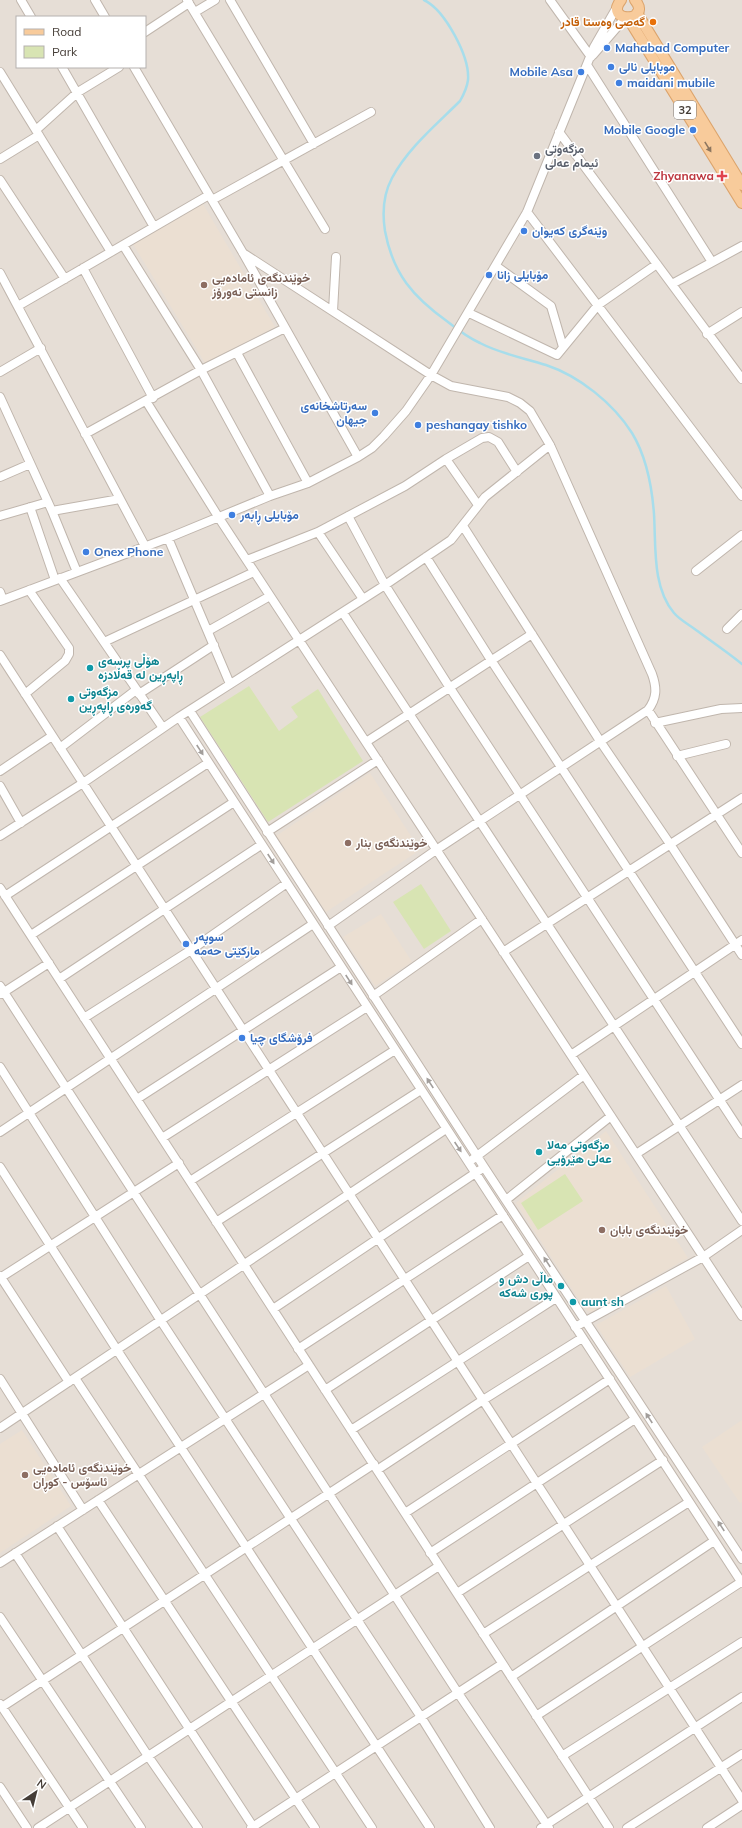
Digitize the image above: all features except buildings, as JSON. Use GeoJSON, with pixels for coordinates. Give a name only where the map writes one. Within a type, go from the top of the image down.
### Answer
{"type":"FeatureCollection","features":[{"type":"Feature","properties":{"kind":"main road","name":"32"},"geometry":{"type":"LineString","coordinates":[[618,2],[619,14],[635,9]]}},
{"type":"Feature","properties":{"kind":"main road","name":"32"},"geometry":{"type":"LineString","coordinates":[[635,9],[742,185]]}},
{"type":"Feature","properties":{"kind":"main road","name":"32"},"geometry":{"type":"LineString","coordinates":[[635,9],[741,199]]}},
{"type":"Feature","properties":{"kind":"street"},"geometry":{"type":"LineString","coordinates":[[21,0],[30,16]]}},
{"type":"Feature","properties":{"kind":"street"},"geometry":{"type":"LineString","coordinates":[[95,0],[104,16]]}},
{"type":"Feature","properties":{"kind":"street"},"geometry":{"type":"LineString","coordinates":[[195,12],[215,0]]}},
{"type":"Feature","properties":{"kind":"street"},"geometry":{"type":"LineString","coordinates":[[230,0],[314,144]]}},
{"type":"Feature","properties":{"kind":"street"},"geometry":{"type":"LineString","coordinates":[[550,0],[712,262]]}},
{"type":"Feature","properties":{"kind":"street"},"geometry":{"type":"LineString","coordinates":[[146,31],[188,2],[285,160],[325,229]]}},
{"type":"Feature","properties":{"kind":"street"},"geometry":{"type":"LineString","coordinates":[[0,592],[2,600],[168,538],[270,496],[308,483],[372,448],[395,425],[431,375],[527,212],[596,42],[618,2]]}},
{"type":"Feature","properties":{"kind":"street"},"geometry":{"type":"LineString","coordinates":[[589,61],[635,9]]}},
{"type":"Feature","properties":{"kind":"street"},"geometry":{"type":"LineString","coordinates":[[63,68],[78,92],[154,227]]}},
{"type":"Feature","properties":{"kind":"street"},"geometry":{"type":"LineString","coordinates":[[0,159],[38,133],[78,92],[117,68]]}},
{"type":"Feature","properties":{"kind":"street"},"geometry":{"type":"LineString","coordinates":[[135,68],[211,197],[358,457]]}},
{"type":"Feature","properties":{"kind":"street"},"geometry":{"type":"LineString","coordinates":[[0,72],[111,252]]}},
{"type":"Feature","properties":{"kind":"street"},"geometry":{"type":"LineString","coordinates":[[18,306],[154,227],[285,160],[372,112]]}},
{"type":"Feature","properties":{"kind":"street"},"geometry":{"type":"LineString","coordinates":[[559,132],[742,379]]}},
{"type":"Feature","properties":{"kind":"street"},"geometry":{"type":"LineString","coordinates":[[0,180],[65,279]]}},
{"type":"Feature","properties":{"kind":"street"},"geometry":{"type":"LineString","coordinates":[[527,212],[742,496]]}},
{"type":"Feature","properties":{"kind":"street"},"geometry":{"type":"LineString","coordinates":[[123,245],[201,370],[270,496]]}},
{"type":"Feature","properties":{"kind":"street"},"geometry":{"type":"LineString","coordinates":[[672,284],[742,246]]}},
{"type":"Feature","properties":{"kind":"street"},"geometry":{"type":"LineString","coordinates":[[243,253],[431,375],[451,386],[501,395],[520,403],[530,411],[550,445],[652,674],[656,692],[654,701],[648,710],[561,767],[520,796],[436,850],[328,926]]}},
{"type":"Feature","properties":{"kind":"street"},"geometry":{"type":"LineString","coordinates":[[333,311],[336,257]]}},
{"type":"Feature","properties":{"kind":"street"},"geometry":{"type":"LineString","coordinates":[[468,314],[557,355],[598,305],[657,264]]}},
{"type":"Feature","properties":{"kind":"street"},"geometry":{"type":"LineString","coordinates":[[496,266],[551,306],[563,347]]}},
{"type":"Feature","properties":{"kind":"street"},"geometry":{"type":"LineString","coordinates":[[83,268],[149,399],[219,518],[742,1316]]}},
{"type":"Feature","properties":{"kind":"street"},"geometry":{"type":"LineString","coordinates":[[0,273],[145,546]]}},
{"type":"Feature","properties":{"kind":"street"},"geometry":{"type":"LineString","coordinates":[[708,334],[742,312]]}},
{"type":"Feature","properties":{"kind":"street"},"geometry":{"type":"LineString","coordinates":[[85,434],[201,370],[285,328]]}},
{"type":"Feature","properties":{"kind":"street"},"geometry":{"type":"LineString","coordinates":[[0,372],[41,348]]}},
{"type":"Feature","properties":{"kind":"street"},"geometry":{"type":"LineString","coordinates":[[237,353],[308,483]]}},
{"type":"Feature","properties":{"kind":"street"},"geometry":{"type":"LineString","coordinates":[[0,397],[52,511],[76,572]]}},
{"type":"Feature","properties":{"kind":"street"},"geometry":{"type":"LineString","coordinates":[[247,560],[318,532],[405,486],[477,440],[489,437],[500,444],[517,472]]}},
{"type":"Feature","properties":{"kind":"street"},"geometry":{"type":"LineString","coordinates":[[0,836],[83,783],[179,717],[385,586],[451,540],[478,505],[550,445]]}},
{"type":"Feature","properties":{"kind":"street"},"geometry":{"type":"LineString","coordinates":[[446,459],[478,505]]}},
{"type":"Feature","properties":{"kind":"street"},"geometry":{"type":"LineString","coordinates":[[0,477],[30,464]]}},
{"type":"Feature","properties":{"kind":"street"},"geometry":{"type":"LineString","coordinates":[[52,511],[120,499]]}},
{"type":"Feature","properties":{"kind":"street"},"geometry":{"type":"LineString","coordinates":[[0,516],[48,502]]}},
{"type":"Feature","properties":{"kind":"street"},"geometry":{"type":"LineString","coordinates":[[30,507],[58,579],[104,642],[163,728]]}},
{"type":"Feature","properties":{"kind":"street"},"geometry":{"type":"LineString","coordinates":[[348,516],[385,586],[450,688],[742,1134]]}},
{"type":"Feature","properties":{"kind":"street"},"geometry":{"type":"LineString","coordinates":[[463,526],[600,741],[738,942],[742,955]]}},
{"type":"Feature","properties":{"kind":"street"},"geometry":{"type":"LineString","coordinates":[[318,532],[363,600]]}},
{"type":"Feature","properties":{"kind":"street"},"geometry":{"type":"LineString","coordinates":[[696,571],[742,535]]}},
{"type":"Feature","properties":{"kind":"street"},"geometry":{"type":"LineString","coordinates":[[168,538],[230,684]]}},
{"type":"Feature","properties":{"kind":"street"},"geometry":{"type":"LineString","coordinates":[[426,557],[742,1044]]}},
{"type":"Feature","properties":{"kind":"street"},"geometry":{"type":"LineString","coordinates":[[104,642],[254,572]]}},
{"type":"Feature","properties":{"kind":"street"},"geometry":{"type":"LineString","coordinates":[[25,694],[65,661],[69,654],[69,648],[29,590]]}},
{"type":"Feature","properties":{"kind":"street"},"geometry":{"type":"LineString","coordinates":[[208,631],[270,596]]}},
{"type":"Feature","properties":{"kind":"street"},"geometry":{"type":"LineString","coordinates":[[343,613],[742,1222]]}},
{"type":"Feature","properties":{"kind":"street"},"geometry":{"type":"LineString","coordinates":[[727,629],[742,614]]}},
{"type":"Feature","properties":{"kind":"street"},"geometry":{"type":"LineString","coordinates":[[366,742],[532,634]]}},
{"type":"Feature","properties":{"kind":"street"},"geometry":{"type":"LineString","coordinates":[[60,748],[138,692],[214,646]]}},
{"type":"Feature","properties":{"kind":"street"},"geometry":{"type":"LineString","coordinates":[[0,655],[742,1800]]}},
{"type":"Feature","properties":{"kind":"street"},"geometry":{"type":"LineString","coordinates":[[655,723],[721,709],[742,708]]}},
{"type":"Feature","properties":{"kind":"street"},"geometry":{"type":"LineString","coordinates":[[648,710],[655,723],[742,853]]}},
{"type":"Feature","properties":{"kind":"street"},"geometry":{"type":"LineString","coordinates":[[190,711],[484,1167],[742,1559]]}},
{"type":"Feature","properties":{"kind":"street"},"geometry":{"type":"LineString","coordinates":[[179,717],[742,1583],[536,1716]]}},
{"type":"Feature","properties":{"kind":"street"},"geometry":{"type":"LineString","coordinates":[[0,770],[52,736]]}},
{"type":"Feature","properties":{"kind":"street"},"geometry":{"type":"LineString","coordinates":[[677,756],[726,744]]}},
{"type":"Feature","properties":{"kind":"street"},"geometry":{"type":"LineString","coordinates":[[268,832],[378,760]]}},
{"type":"Feature","properties":{"kind":"street"},"geometry":{"type":"LineString","coordinates":[[5,896],[208,763]]}},
{"type":"Feature","properties":{"kind":"street"},"geometry":{"type":"LineString","coordinates":[[0,786],[21,823]]}},
{"type":"Feature","properties":{"kind":"street"},"geometry":{"type":"LineString","coordinates":[[503,952],[742,798]]}},
{"type":"Feature","properties":{"kind":"street"},"geometry":{"type":"LineString","coordinates":[[31,936],[234,802]]}},
{"type":"Feature","properties":{"kind":"street"},"geometry":{"type":"LineString","coordinates":[[59,979],[164,908],[262,845]]}},
{"type":"Feature","properties":{"kind":"street"},"geometry":{"type":"LineString","coordinates":[[84,1018],[191,950],[287,883]]}},
{"type":"Feature","properties":{"kind":"street"},"geometry":{"type":"LineString","coordinates":[[0,888],[609,1828]]}},
{"type":"Feature","properties":{"kind":"street"},"geometry":{"type":"LineString","coordinates":[[373,996],[482,919]]}},
{"type":"Feature","properties":{"kind":"street"},"geometry":{"type":"LineString","coordinates":[[0,1132],[313,924]]}},
{"type":"Feature","properties":{"kind":"street"},"geometry":{"type":"LineString","coordinates":[[570,1055],[738,942]]}},
{"type":"Feature","properties":{"kind":"street"},"geometry":{"type":"LineString","coordinates":[[49,963],[1,991],[66,1088],[545,1827],[696,1729],[742,1697]]}},
{"type":"Feature","properties":{"kind":"street"},"geometry":{"type":"LineString","coordinates":[[136,1099],[341,967]]}},
{"type":"Feature","properties":{"kind":"street"},"geometry":{"type":"LineString","coordinates":[[162,1138],[367,1008]]}},
{"type":"Feature","properties":{"kind":"street"},"geometry":{"type":"LineString","coordinates":[[190,1181],[395,1050]]}},
{"type":"Feature","properties":{"kind":"street"},"geometry":{"type":"LineString","coordinates":[[0,1067],[30,1112],[161,1321],[421,1717],[490,1828]]}},
{"type":"Feature","properties":{"kind":"street"},"geometry":{"type":"LineString","coordinates":[[468,1162],[584,1075]]}},
{"type":"Feature","properties":{"kind":"street"},"geometry":{"type":"LineString","coordinates":[[636,1154],[742,1086]]}},
{"type":"Feature","properties":{"kind":"street"},"geometry":{"type":"LineString","coordinates":[[216,1222],[322,1152],[421,1090]]}},
{"type":"Feature","properties":{"kind":"street"},"geometry":{"type":"LineString","coordinates":[[434,1110],[443,1104]]}},
{"type":"Feature","properties":{"kind":"street"},"geometry":{"type":"LineString","coordinates":[[506,1200],[611,1116]]}},
{"type":"Feature","properties":{"kind":"street"},"geometry":{"type":"LineString","coordinates":[[0,1428],[446,1129]]}},
{"type":"Feature","properties":{"kind":"street"},"geometry":{"type":"LineString","coordinates":[[179,1163],[51,1246],[0,1277],[138,1474],[372,1828]]}},
{"type":"Feature","properties":{"kind":"street"},"geometry":{"type":"LineString","coordinates":[[0,1167],[375,1747],[430,1828]]}},
{"type":"Feature","properties":{"kind":"street"},"geometry":{"type":"LineString","coordinates":[[272,1308],[484,1167]]}},
{"type":"Feature","properties":{"kind":"street"},"geometry":{"type":"LineString","coordinates":[[298,1349],[503,1215]]}},
{"type":"Feature","properties":{"kind":"street"},"geometry":{"type":"LineString","coordinates":[[575,1328],[703,1256],[742,1230]]}},
{"type":"Feature","properties":{"kind":"street"},"geometry":{"type":"LineString","coordinates":[[325,1390],[529,1256]]}},
{"type":"Feature","properties":{"kind":"street"},"geometry":{"type":"LineString","coordinates":[[351,1430],[556,1298]]}},
{"type":"Feature","properties":{"kind":"street"},"geometry":{"type":"LineString","coordinates":[[83,1828],[1,1707],[291,1518],[582,1338]]}},
{"type":"Feature","properties":{"kind":"street"},"geometry":{"type":"LineString","coordinates":[[0,1563],[309,1365]]}},
{"type":"Feature","properties":{"kind":"street"},"geometry":{"type":"LineString","coordinates":[[0,1379],[83,1510]]}},
{"type":"Feature","properties":{"kind":"street"},"geometry":{"type":"LineString","coordinates":[[405,1513],[610,1379]]}},
{"type":"Feature","properties":{"kind":"street"},"geometry":{"type":"LineString","coordinates":[[430,1553],[635,1418]]}},
{"type":"Feature","properties":{"kind":"street"},"geometry":{"type":"LineString","coordinates":[[457,1594],[663,1460]]}},
{"type":"Feature","properties":{"kind":"street"},"geometry":{"type":"LineString","coordinates":[[98,1500],[315,1828]]}},
{"type":"Feature","properties":{"kind":"street"},"geometry":{"type":"LineString","coordinates":[[483,1634],[689,1502]]}},
{"type":"Feature","properties":{"kind":"street"},"geometry":{"type":"LineString","coordinates":[[57,1526],[253,1828],[502,1664]]}},
{"type":"Feature","properties":{"kind":"street"},"geometry":{"type":"LineString","coordinates":[[511,1677],[714,1541]]}},
{"type":"Feature","properties":{"kind":"street"},"geometry":{"type":"LineString","coordinates":[[15,1553],[148,1756],[198,1828]]}},
{"type":"Feature","properties":{"kind":"street"},"geometry":{"type":"LineString","coordinates":[[38,1828],[439,1566]]}},
{"type":"Feature","properties":{"kind":"street"},"geometry":{"type":"LineString","coordinates":[[0,1617],[141,1828]]}},
{"type":"Feature","properties":{"kind":"street"},"geometry":{"type":"LineString","coordinates":[[562,1756],[742,1642]]}},
{"type":"Feature","properties":{"kind":"street"},"geometry":{"type":"LineString","coordinates":[[627,1828],[742,1754]]}},
{"type":"Feature","properties":{"kind":"street"},"geometry":{"type":"LineString","coordinates":[[0,1787],[27,1828]]}},
{"type":"Feature","properties":{"kind":"street"},"geometry":{"type":"LineString","coordinates":[[708,1828],[742,1805]]}},
{"type":"Feature","properties":{"kind":"shaded area"},"geometry":{"type":"Polygon","coordinates":[[[0,0],[742,0],[742,1828],[0,1828],[0,0]]]}},
{"type":"Feature","properties":{"kind":"shaded area","name":"خوێندنگەی ئامادەیی زانستی نەورۆز"},"geometry":{"type":"Polygon","coordinates":[[[203,204],[275,327],[205,363],[133,244],[203,204]]]}},
{"type":"Feature","properties":{"kind":"shaded area","name":"خوێندنگەی بنار"},"geometry":{"type":"Polygon","coordinates":[[[370,773],[420,850],[326,912],[276,836],[370,773]]]}},
{"type":"Feature","properties":{"kind":"shaded area"},"geometry":{"type":"Polygon","coordinates":[[[381,914],[412,962],[375,986],[343,937],[381,914]]]}},
{"type":"Feature","properties":{"kind":"shaded area","name":"خوێندنگەی بابان"},"geometry":{"type":"Polygon","coordinates":[[[606,1131],[688,1258],[592,1312],[588,1311],[583,1306],[516,1203],[606,1131]]]}},
{"type":"Feature","properties":{"kind":"shaded area"},"geometry":{"type":"Polygon","coordinates":[[[666,1286],[695,1339],[630,1377],[596,1325],[666,1286]]]}},
{"type":"Feature","properties":{"kind":"shaded area"},"geometry":{"type":"Polygon","coordinates":[[[742,1420],[742,1502],[740,1503],[702,1447],[742,1420]]]}},
{"type":"Feature","properties":{"kind":"shaded area","name":"خوێندنگەی ئامادەیی ئاسۆس - کوڕان"},"geometry":{"type":"Polygon","coordinates":[[[22,1430],[71,1506],[0,1553],[0,1444],[22,1430]]]}},
{"type":"Feature","properties":{"kind":"green space"},"geometry":{"type":"Polygon","coordinates":[[[249,686],[279,731],[298,717],[291,707],[318,689],[363,761],[268,822],[200,717],[249,686]]]}},
{"type":"Feature","properties":{"kind":"green space"},"geometry":{"type":"Polygon","coordinates":[[[421,884],[451,931],[424,949],[393,902],[421,884]]]}},
{"type":"Feature","properties":{"kind":"green space"},"geometry":{"type":"Polygon","coordinates":[[[565,1174],[583,1201],[538,1230],[521,1203],[565,1174]]]}},
{"type":"Feature","properties":{"kind":"waterway"},"geometry":{"type":"LineString","coordinates":[[424,0],[440,13],[455,35],[465,59],[468,70],[468,80],[467,86],[460,101],[414,147],[399,167],[389,184],[385,197],[384,217],[385,231],[393,260],[406,283],[415,294],[436,313],[464,334],[488,347],[546,365],[571,376],[583,383],[615,411],[637,442],[648,472],[654,514],[656,566],[662,591],[667,603],[679,618],[742,664]]}},
{"type":"Feature","properties":{"kind":"place","name":"گەصی وەستا قادر"},"geometry":{"type":"Point","coordinates":[653,22]}},
{"type":"Feature","properties":{"kind":"place","name":"Mahabad Computer"},"geometry":{"type":"Point","coordinates":[607,48]}},
{"type":"Feature","properties":{"kind":"place","name":"موبايلى نالى"},"geometry":{"type":"Point","coordinates":[611,67]}},
{"type":"Feature","properties":{"kind":"place","name":"Mobile Asa"},"geometry":{"type":"Point","coordinates":[581,72]}},
{"type":"Feature","properties":{"kind":"place","name":"maidani mubile"},"geometry":{"type":"Point","coordinates":[619,83]}},
{"type":"Feature","properties":{"kind":"place","name":"Mobile Google"},"geometry":{"type":"Point","coordinates":[693,130]}},
{"type":"Feature","properties":{"kind":"place","name":"مزگەوتی ئیمام عەلی"},"geometry":{"type":"Point","coordinates":[537,156]}},
{"type":"Feature","properties":{"kind":"place","name":"Zhyanawa"},"geometry":{"type":"Point","coordinates":[722,176]}},
{"type":"Feature","properties":{"kind":"place","name":"وێنەگری کەیوان"},"geometry":{"type":"Point","coordinates":[524,231]}},
{"type":"Feature","properties":{"kind":"place","name":"مۆبایلی زانا"},"geometry":{"type":"Point","coordinates":[489,275]}},
{"type":"Feature","properties":{"kind":"place","name":"خوێندنگەی ئامادەیی زانستی نەورۆز"},"geometry":{"type":"Point","coordinates":[204,285]}},
{"type":"Feature","properties":{"kind":"place","name":"سەرتاشخانەی جیهان"},"geometry":{"type":"Point","coordinates":[375,413]}},
{"type":"Feature","properties":{"kind":"place","name":"peshangay tishko"},"geometry":{"type":"Point","coordinates":[418,425]}},
{"type":"Feature","properties":{"kind":"place","name":"مۆبایلی ڕابەر"},"geometry":{"type":"Point","coordinates":[232,515]}},
{"type":"Feature","properties":{"kind":"place","name":"Onex Phone"},"geometry":{"type":"Point","coordinates":[86,552]}},
{"type":"Feature","properties":{"kind":"place","name":"هۆڵی پرسەی ڕاپەڕین لە قەڵادزە"},"geometry":{"type":"Point","coordinates":[90,668]}},
{"type":"Feature","properties":{"kind":"place","name":"مزگەوتی گەورەی ڕاپەڕین"},"geometry":{"type":"Point","coordinates":[71,699]}},
{"type":"Feature","properties":{"kind":"place","name":"خوێندنگەی بنار"},"geometry":{"type":"Point","coordinates":[348,843]}},
{"type":"Feature","properties":{"kind":"place","name":"سوپەر مارکێتی حەمە"},"geometry":{"type":"Point","coordinates":[186,944]}},
{"type":"Feature","properties":{"kind":"place","name":"فرۆشگای چیا"},"geometry":{"type":"Point","coordinates":[242,1038]}},
{"type":"Feature","properties":{"kind":"place","name":"مزگەوتی مەلا عەلی هێرۆیی"},"geometry":{"type":"Point","coordinates":[539,1152]}},
{"type":"Feature","properties":{"kind":"place","name":"خوێندنگەی بابان"},"geometry":{"type":"Point","coordinates":[602,1230]}},
{"type":"Feature","properties":{"kind":"place","name":"ماڵی دش و پوری شەکە"},"geometry":{"type":"Point","coordinates":[561,1286]}},
{"type":"Feature","properties":{"kind":"place","name":"aunt sh"},"geometry":{"type":"Point","coordinates":[573,1302]}},
{"type":"Feature","properties":{"kind":"place","name":"خوێندنگەی ئامادەیی ئاسۆس - کوڕان"},"geometry":{"type":"Point","coordinates":[25,1475]}}]}
